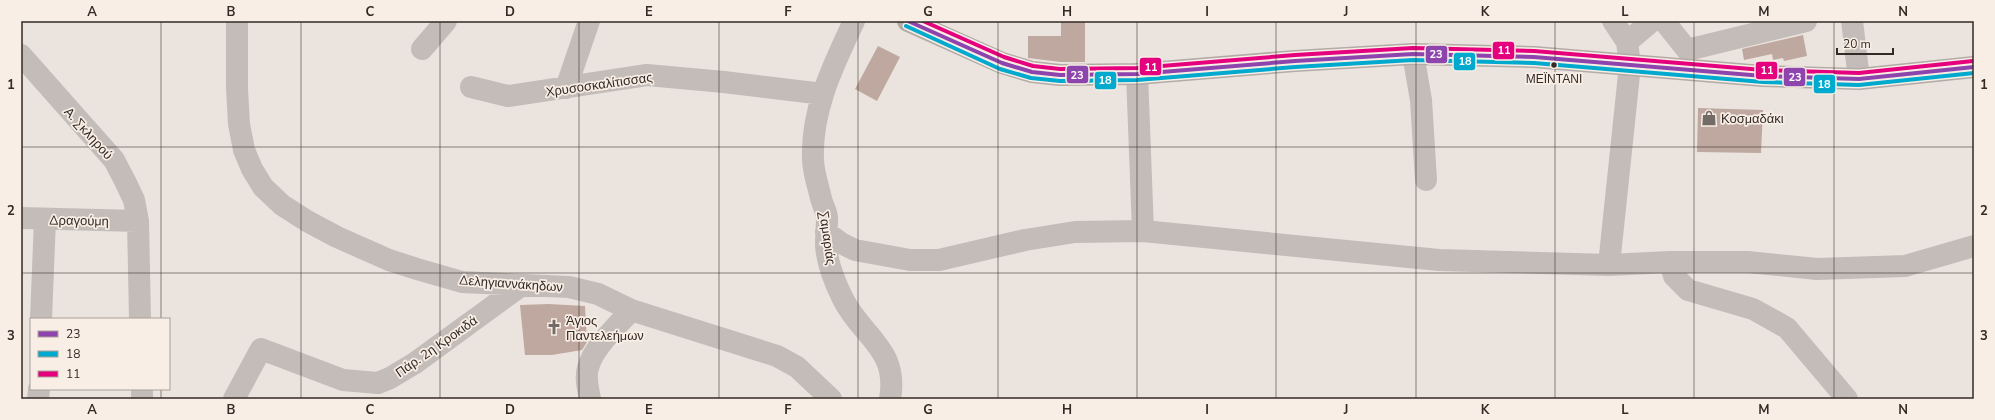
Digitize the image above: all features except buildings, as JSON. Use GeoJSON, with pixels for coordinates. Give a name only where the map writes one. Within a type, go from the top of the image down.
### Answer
{"type":"FeatureCollection","features":[{"type":"Feature","properties":{"kind":"main road"},"geometry":{"type":"LineString","coordinates":[[908,21],[1002,63],[1032,72],[1060,74],[1137,74],[1295,61],[1413,54],[1534,57],[1763,76],[1859,79],[1974,67]]}},
{"type":"Feature","properties":{"kind":"street","name":"Δεληγιαννάκηδων"},"geometry":{"type":"LineString","coordinates":[[237,21],[237,88],[239,124],[244,150],[252,169],[263,187],[282,205],[307,221],[337,237],[389,260],[462,282],[570,287],[598,294],[632,310],[777,356],[797,367],[831,399]]}},
{"type":"Feature","properties":{"kind":"street"},"geometry":{"type":"LineString","coordinates":[[422,49],[446,21]]}},
{"type":"Feature","properties":{"kind":"street"},"geometry":{"type":"LineString","coordinates":[[566,88],[590,21]]}},
{"type":"Feature","properties":{"kind":"street","name":"Σαμαριάς"},"geometry":{"type":"LineString","coordinates":[[854,21],[830,73],[823,94],[814,139],[813,159],[820,194],[827,216],[826,246],[830,265],[844,300],[880,348],[890,368],[890,399]]}},
{"type":"Feature","properties":{"kind":"street"},"geometry":{"type":"LineString","coordinates":[[1609,265],[1630,65],[1627,42],[1612,21]]}},
{"type":"Feature","properties":{"kind":"street"},"geometry":{"type":"LineString","coordinates":[[1627,42],[1652,21]]}},
{"type":"Feature","properties":{"kind":"street"},"geometry":{"type":"LineString","coordinates":[[1664,21],[1687,50],[1806,21]]}},
{"type":"Feature","properties":{"kind":"street"},"geometry":{"type":"LineString","coordinates":[[1852,21],[1859,79]]}},
{"type":"Feature","properties":{"kind":"street"},"geometry":{"type":"LineString","coordinates":[[1413,54],[1421,100],[1426,180]]}},
{"type":"Feature","properties":{"kind":"street","name":"Α. Σκληρού"},"geometry":{"type":"LineString","coordinates":[[21,55],[114,160],[134,200],[138,221],[140,318]]}},
{"type":"Feature","properties":{"kind":"street"},"geometry":{"type":"LineString","coordinates":[[1137,74],[1143,231]]}},
{"type":"Feature","properties":{"kind":"street","name":"Χρυσοσκαλίτισσας"},"geometry":{"type":"LineString","coordinates":[[471,87],[508,96],[647,75],[724,82],[823,94]]}},
{"type":"Feature","properties":{"kind":"street","name":"Δραγούμη"},"geometry":{"type":"LineString","coordinates":[[21,218],[138,221]]}},
{"type":"Feature","properties":{"kind":"street"},"geometry":{"type":"LineString","coordinates":[[41,318],[46,219]]}},
{"type":"Feature","properties":{"kind":"street"},"geometry":{"type":"LineString","coordinates":[[826,232],[841,243],[855,250],[910,260],[938,260],[1025,240],[1076,232],[1143,231],[1440,260],[1609,265],[1670,262],[1748,262],[1817,269],[1887,268],[1905,266],[1974,246]]}},
{"type":"Feature","properties":{"kind":"street"},"geometry":{"type":"LineString","coordinates":[[1670,262],[1674,276],[1688,290],[1753,309],[1787,328],[1847,399]]}},
{"type":"Feature","properties":{"kind":"street","name":"Πάρ. 2η Κροκιδά"},"geometry":{"type":"LineString","coordinates":[[234,399],[261,349],[343,380],[378,383],[390,378],[415,363],[522,285]]}},
{"type":"Feature","properties":{"kind":"street"},"geometry":{"type":"LineString","coordinates":[[590,399],[587,385],[587,368],[594,351],[632,310]]}},
{"type":"Feature","properties":{"kind":"transit line","name":"23"},"geometry":{"type":"LineString","coordinates":[[908,21],[1002,63],[1032,72],[1060,75],[1137,74],[1295,61],[1413,54],[1534,57],[1763,76],[1859,79],[1974,67]]}},
{"type":"Feature","properties":{"kind":"transit line","name":"11"},"geometry":{"type":"LineString","coordinates":[[923,21],[1004,57],[1033,66],[1060,69],[1137,68],[1295,55],[1413,48],[1534,51],[1763,70],[1859,73],[1973,61]]}},
{"type":"Feature","properties":{"kind":"transit line","name":"18"},"geometry":{"type":"LineString","coordinates":[[906,26],[1000,69],[1031,78],[1060,81],[1137,80],[1295,67],[1413,60],[1534,63],[1763,82],[1859,85],[1974,73]]}},
{"type":"Feature","properties":{"kind":"place","name":"ΜΕΪΝΤΑΝΙ"},"geometry":{"type":"Point","coordinates":[1554,65]}},
{"type":"Feature","properties":{"kind":"place","name":"Κοσμαδάκι"},"geometry":{"type":"Point","coordinates":[1709,118]}},
{"type":"Feature","properties":{"kind":"place","name":"Άγιος Παντελεήμων"},"geometry":{"type":"Point","coordinates":[554,327]}}]}
